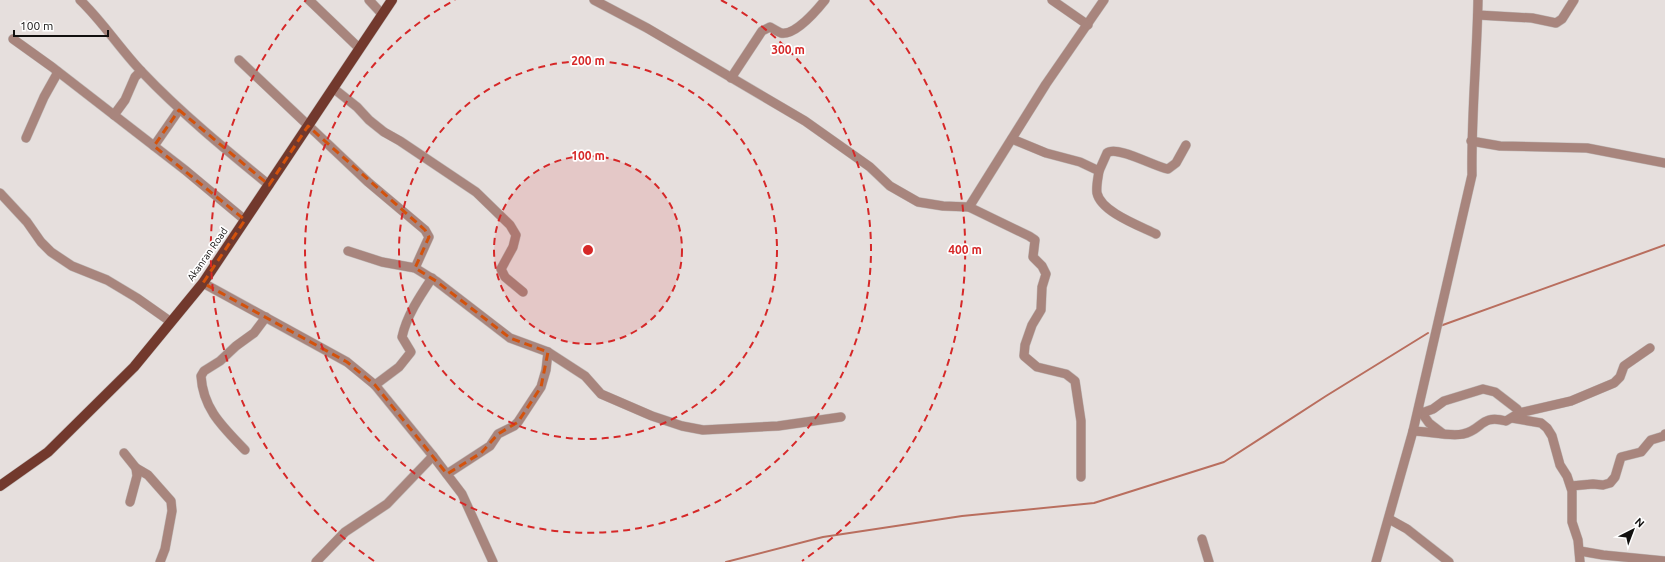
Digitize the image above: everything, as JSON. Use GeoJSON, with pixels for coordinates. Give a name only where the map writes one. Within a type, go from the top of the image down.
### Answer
{"type":"FeatureCollection","features":[{"type":"Feature","properties":{"kind":"main road","name":"Akanran Road"},"geometry":{"type":"LineString","coordinates":[[0,486],[48,452],[134,367],[203,283],[392,0]]}},
{"type":"Feature","properties":{"kind":"street"},"geometry":{"type":"LineString","coordinates":[[80,0],[96,15],[122,50],[179,110],[269,185]]}},
{"type":"Feature","properties":{"kind":"street"},"geometry":{"type":"LineString","coordinates":[[309,0],[359,48]]}},
{"type":"Feature","properties":{"kind":"street"},"geometry":{"type":"LineString","coordinates":[[369,0],[382,14]]}},
{"type":"Feature","properties":{"kind":"street"},"geometry":{"type":"LineString","coordinates":[[594,0],[647,28],[805,121],[870,167],[890,186],[918,202],[943,206],[969,207],[1035,240],[1033,257],[1042,266],[1046,274],[1042,287],[1041,310],[1032,325],[1025,345],[1024,356],[1037,367],[1066,374],[1075,381],[1081,422],[1081,478]]}},
{"type":"Feature","properties":{"kind":"street"},"geometry":{"type":"LineString","coordinates":[[731,78],[762,31],[770,27],[781,33],[791,33],[817,10],[825,0]]}},
{"type":"Feature","properties":{"kind":"street"},"geometry":{"type":"LineString","coordinates":[[1052,0],[1088,25]]}},
{"type":"Feature","properties":{"kind":"street"},"geometry":{"type":"LineString","coordinates":[[969,207],[1046,84],[1104,0]]}},
{"type":"Feature","properties":{"kind":"street"},"geometry":{"type":"LineString","coordinates":[[1376,562],[1420,411],[1472,175],[1478,0]]}},
{"type":"Feature","properties":{"kind":"street"},"geometry":{"type":"LineString","coordinates":[[1478,15],[1532,18],[1556,23],[1562,19],[1574,0]]}},
{"type":"Feature","properties":{"kind":"street"},"geometry":{"type":"LineString","coordinates":[[13,39],[185,170],[245,220]]}},
{"type":"Feature","properties":{"kind":"street"},"geometry":{"type":"LineString","coordinates":[[239,60],[368,182],[426,230],[429,237],[415,268]]}},
{"type":"Feature","properties":{"kind":"street"},"geometry":{"type":"LineString","coordinates":[[114,115],[125,100],[136,77],[141,71]]}},
{"type":"Feature","properties":{"kind":"street"},"geometry":{"type":"LineString","coordinates":[[26,138],[44,97],[58,72]]}},
{"type":"Feature","properties":{"kind":"street"},"geometry":{"type":"LineString","coordinates":[[333,88],[357,107],[369,120],[384,132],[400,141],[476,192],[510,225],[516,235],[513,247],[501,269],[505,277],[523,292]]}},
{"type":"Feature","properties":{"kind":"street"},"geometry":{"type":"LineString","coordinates":[[154,146],[179,110]]}},
{"type":"Feature","properties":{"kind":"street"},"geometry":{"type":"LineString","coordinates":[[1012,139],[1046,153],[1080,162],[1099,171]]}},
{"type":"Feature","properties":{"kind":"street"},"geometry":{"type":"LineString","coordinates":[[1472,141],[1500,146],[1587,148],[1665,163]]}},
{"type":"Feature","properties":{"kind":"street"},"geometry":{"type":"LineString","coordinates":[[1156,234],[1114,213],[1100,200],[1097,192],[1099,171],[1107,153],[1113,150],[1146,160],[1162,168],[1168,169],[1176,163],[1186,145]]}},
{"type":"Feature","properties":{"kind":"street"},"geometry":{"type":"LineString","coordinates":[[0,193],[51,252],[72,266],[107,280],[137,298],[171,322]]}},
{"type":"Feature","properties":{"kind":"street"},"geometry":{"type":"LineString","coordinates":[[348,251],[382,262],[415,268],[432,278],[510,338],[548,352],[585,376],[601,394],[652,416],[682,426],[703,430],[778,426],[841,417]]}},
{"type":"Feature","properties":{"kind":"street"},"geometry":{"type":"LineString","coordinates":[[375,385],[399,367],[411,352],[402,337],[417,301],[432,278]]}},
{"type":"Feature","properties":{"kind":"street"},"geometry":{"type":"LineString","coordinates":[[203,283],[347,362],[375,385],[462,494],[493,562]]}},
{"type":"Feature","properties":{"kind":"street"},"geometry":{"type":"LineString","coordinates":[[245,450],[212,413],[203,392],[201,376],[204,371],[220,361],[236,346],[254,333],[266,317]]}},
{"type":"Feature","properties":{"kind":"street"},"geometry":{"type":"LineString","coordinates":[[1413,431],[1464,434],[1474,429],[1484,421],[1495,418],[1506,421],[1515,415],[1571,401],[1614,383],[1620,377],[1624,366],[1650,348]]}},
{"type":"Feature","properties":{"kind":"street"},"geometry":{"type":"LineString","coordinates":[[447,474],[490,446],[498,434],[514,426],[518,422],[540,387],[546,370],[548,352]]}},
{"type":"Feature","properties":{"kind":"street"},"geometry":{"type":"LineString","coordinates":[[1420,411],[1433,409],[1444,401],[1483,389],[1495,392],[1517,409],[1515,415]]}},
{"type":"Feature","properties":{"kind":"street"},"geometry":{"type":"LineString","coordinates":[[1420,411],[1430,423],[1442,433]]}},
{"type":"Feature","properties":{"kind":"street"},"geometry":{"type":"LineString","coordinates":[[1515,415],[1523,421],[1541,423],[1547,428],[1552,436],[1560,465],[1567,476],[1572,491],[1572,522],[1580,551],[1580,562]]}},
{"type":"Feature","properties":{"kind":"street"},"geometry":{"type":"LineString","coordinates":[[1570,486],[1593,484],[1603,486],[1610,484],[1615,477],[1621,457],[1641,452],[1651,440],[1664,436],[1665,434]]}},
{"type":"Feature","properties":{"kind":"street"},"geometry":{"type":"LineString","coordinates":[[124,453],[136,468],[148,475],[171,500],[172,511],[167,531],[165,549],[160,562]]}},
{"type":"Feature","properties":{"kind":"street"},"geometry":{"type":"LineString","coordinates":[[316,562],[346,532],[387,504],[433,456]]}},
{"type":"Feature","properties":{"kind":"street"},"geometry":{"type":"LineString","coordinates":[[130,502],[137,476],[136,468]]}},
{"type":"Feature","properties":{"kind":"street"},"geometry":{"type":"LineString","coordinates":[[1389,519],[1407,529],[1449,562]]}},
{"type":"Feature","properties":{"kind":"street"},"geometry":{"type":"LineString","coordinates":[[1202,539],[1209,562]]}},
{"type":"Feature","properties":{"kind":"street"},"geometry":{"type":"LineString","coordinates":[[1580,551],[1603,555],[1665,561]]}},
{"type":"Feature","properties":{"kind":"highlighted area"},"geometry":{"type":"Polygon","coordinates":[[[179,110],[269,185],[308,126],[425,230],[429,237],[415,268],[436,281],[510,338],[548,352],[541,387],[518,422],[498,434],[481,453],[447,474],[375,385],[347,362],[203,283],[245,220],[154,146],[179,110]]]}},
{"type":"Feature","properties":{"kind":"waterway"},"geometry":{"type":"LineString","coordinates":[[1440,326],[1665,245]]}},
{"type":"Feature","properties":{"kind":"waterway"},"geometry":{"type":"LineString","coordinates":[[726,562],[823,537],[962,516],[1094,503],[1224,462],[1326,396],[1428,333]]}}]}
